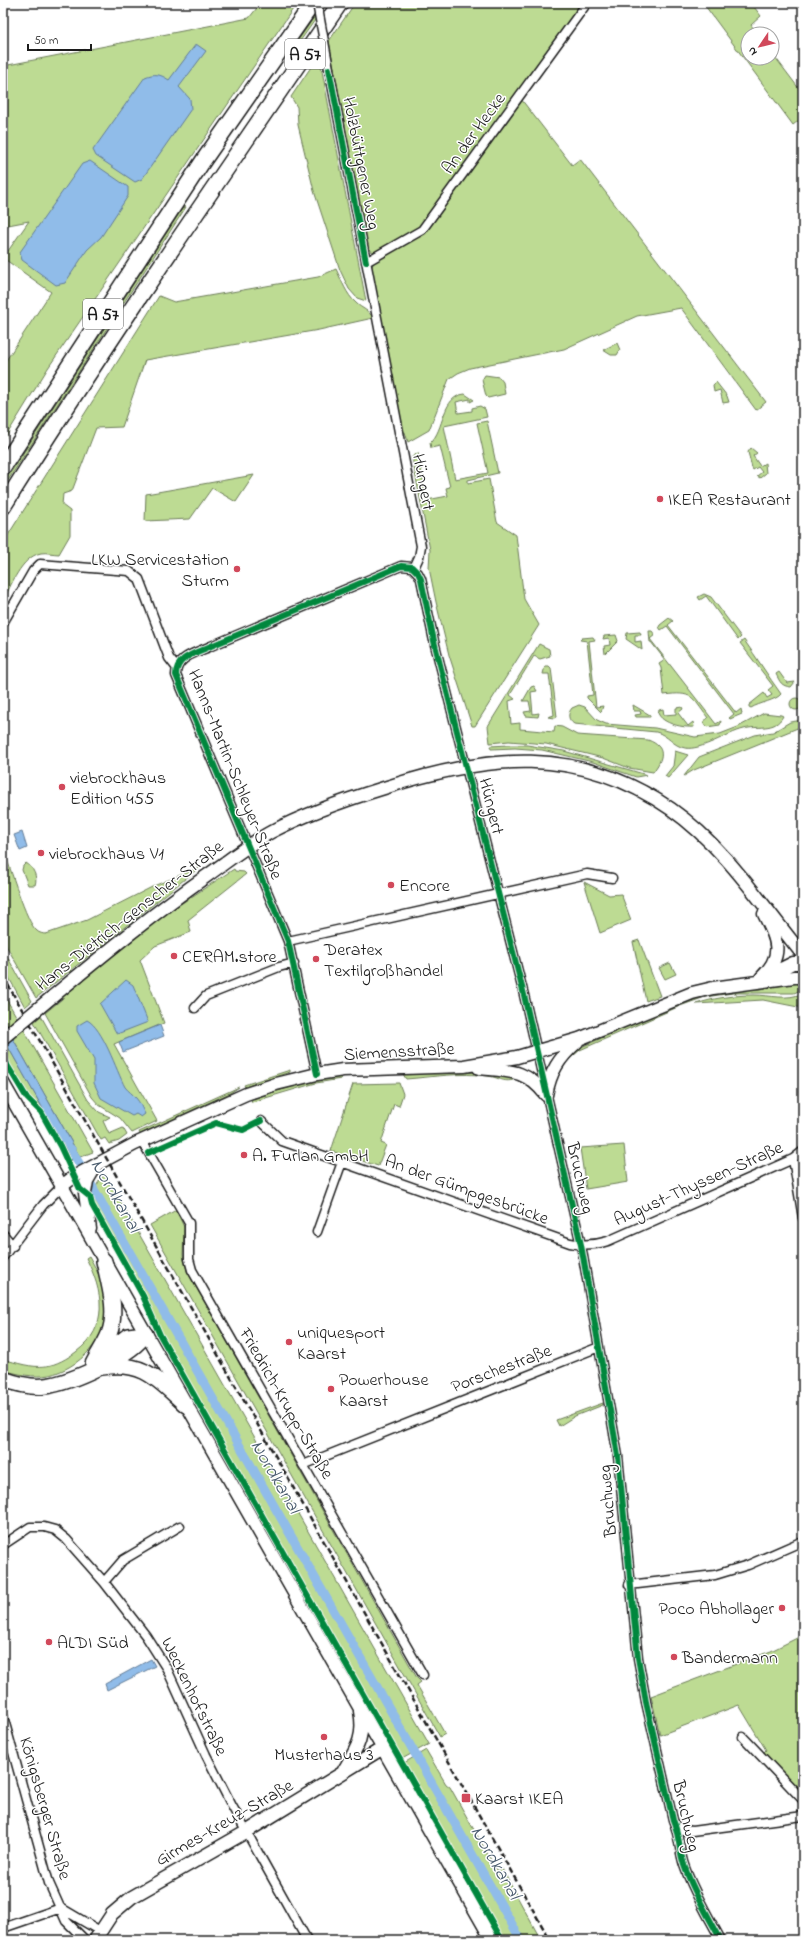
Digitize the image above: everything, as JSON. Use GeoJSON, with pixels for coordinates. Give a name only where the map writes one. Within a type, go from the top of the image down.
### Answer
{"type":"FeatureCollection","features":[{"type":"Feature","properties":{"kind":"highway","name":"A 57"},"geometry":{"type":"LineString","coordinates":[[3,467],[195,174],[313,3]]}},
{"type":"Feature","properties":{"kind":"highway","name":"A 57"},"geometry":{"type":"LineString","coordinates":[[3,508],[49,434],[154,276],[340,3]]}},
{"type":"Feature","properties":{"kind":"highway"},"geometry":{"type":"LineString","coordinates":[[94,1366],[112,1323],[112,1302],[104,1261]]}},
{"type":"Feature","properties":{"kind":"highway"},"geometry":{"type":"LineString","coordinates":[[3,1379],[18,1384],[45,1386],[75,1377],[135,1346],[145,1334]]}},
{"type":"Feature","properties":{"kind":"highway"},"geometry":{"type":"LineString","coordinates":[[94,1366],[139,1368],[158,1380],[186,1405]]}},
{"type":"Feature","properties":{"kind":"street","name":"Holzbüttgener Weg"},"geometry":{"type":"LineString","coordinates":[[317,3],[401,446]]}},
{"type":"Feature","properties":{"kind":"street","name":"An der Hecke"},"geometry":{"type":"LineString","coordinates":[[366,262],[422,230],[587,3]]}},
{"type":"Feature","properties":{"kind":"street","name":"Hüngert"},"geometry":{"type":"LineString","coordinates":[[401,446],[421,546],[419,557],[414,568],[421,578],[434,641],[467,766],[536,1053]]}},
{"type":"Feature","properties":{"kind":"street","name":"Hanns-Martin-Schleyer-Straße"},"geometry":{"type":"LineString","coordinates":[[3,623],[33,570],[40,564],[129,571],[139,579],[169,658],[176,668]]}},
{"type":"Feature","properties":{"kind":"street","name":"Hanns-Martin-Schleyer-Straße"},"geometry":{"type":"LineString","coordinates":[[317,1074],[294,962],[288,941],[176,675],[176,668],[179,662],[191,655],[401,566],[414,568]]}},
{"type":"Feature","properties":{"kind":"street","name":"Hans-Dietrich-Genscher-Straße"},"geometry":{"type":"LineString","coordinates":[[3,1038],[133,931],[249,846],[271,832],[337,803],[415,778],[467,766],[509,761],[548,762],[593,771],[633,787],[670,808],[704,836],[754,893],[803,955]]}},
{"type":"Feature","properties":{"kind":"street"},"geometry":{"type":"LineString","coordinates":[[288,941],[586,874],[612,878]]}},
{"type":"Feature","properties":{"kind":"street","name":"Hans-Dietrich-Genscher-Straße"},"geometry":{"type":"LineString","coordinates":[[754,893],[776,938],[777,947],[774,964],[764,980]]}},
{"type":"Feature","properties":{"kind":"street"},"geometry":{"type":"LineString","coordinates":[[195,1008],[206,996],[294,962]]}},
{"type":"Feature","properties":{"kind":"street","name":"Siemensstraße"},"geometry":{"type":"LineString","coordinates":[[764,980],[793,963],[803,963]]}},
{"type":"Feature","properties":{"kind":"street","name":"Siemensstraße"},"geometry":{"type":"LineString","coordinates":[[62,1186],[75,1176],[98,1163],[142,1141],[246,1094],[276,1084],[317,1074],[354,1070],[464,1066],[536,1053],[579,1040],[692,993],[764,980],[803,977]]}},
{"type":"Feature","properties":{"kind":"street"},"geometry":{"type":"LineString","coordinates":[[546,1095],[548,1081],[552,1070],[566,1051],[579,1040]]}},
{"type":"Feature","properties":{"kind":"street","name":"Bruchweg"},"geometry":{"type":"LineString","coordinates":[[536,1053],[581,1245],[600,1347],[618,1456],[638,1658],[646,1702],[673,1820],[676,1826],[677,1840],[684,1867],[721,1940]]}},
{"type":"Feature","properties":{"kind":"street"},"geometry":{"type":"LineString","coordinates":[[464,1066],[512,1071],[524,1074],[539,1086],[546,1095]]}},
{"type":"Feature","properties":{"kind":"street"},"geometry":{"type":"LineString","coordinates":[[4,1087],[92,1238],[145,1334],[492,1940]]}},
{"type":"Feature","properties":{"kind":"street","name":"An der Gümpgesbrücke"},"geometry":{"type":"LineString","coordinates":[[261,1121],[282,1141],[570,1243],[581,1245]]}},
{"type":"Feature","properties":{"kind":"street","name":"Friedrich-Krupp-Straße"},"geometry":{"type":"LineString","coordinates":[[142,1141],[189,1223],[189,1259],[192,1270],[423,1676]]}},
{"type":"Feature","properties":{"kind":"street","name":"August-Thyssen-Straße"},"geometry":{"type":"LineString","coordinates":[[581,1245],[590,1245],[608,1241],[793,1158],[803,1150]]}},
{"type":"Feature","properties":{"kind":"street"},"geometry":{"type":"LineString","coordinates":[[793,1158],[803,1218]]}},
{"type":"Feature","properties":{"kind":"street"},"geometry":{"type":"LineString","coordinates":[[47,1160],[61,1172],[75,1176]]}},
{"type":"Feature","properties":{"kind":"street"},"geometry":{"type":"LineString","coordinates":[[317,1232],[342,1162]]}},
{"type":"Feature","properties":{"kind":"street"},"geometry":{"type":"LineString","coordinates":[[92,1238],[85,1193],[87,1181],[98,1163]]}},
{"type":"Feature","properties":{"kind":"street"},"geometry":{"type":"LineString","coordinates":[[3,1257],[44,1205],[62,1186]]}},
{"type":"Feature","properties":{"kind":"street"},"geometry":{"type":"LineString","coordinates":[[3,1234],[13,1246]]}},
{"type":"Feature","properties":{"kind":"street","name":"Porschestraße"},"geometry":{"type":"LineString","coordinates":[[303,1465],[600,1347]]}},
{"type":"Feature","properties":{"kind":"street","name":"Weckenhofstraße"},"geometry":{"type":"LineString","coordinates":[[3,1545],[30,1527],[44,1526],[55,1530],[66,1539],[104,1582],[146,1636],[163,1660],[206,1755],[246,1832],[307,1940]]}},
{"type":"Feature","properties":{"kind":"street"},"geometry":{"type":"LineString","coordinates":[[104,1582],[123,1560],[180,1526]]}},
{"type":"Feature","properties":{"kind":"street"},"geometry":{"type":"LineString","coordinates":[[630,1585],[715,1575],[748,1565],[803,1541]]}},
{"type":"Feature","properties":{"kind":"street"},"geometry":{"type":"LineString","coordinates":[[343,1772],[360,1741],[362,1732],[358,1704]]}},
{"type":"Feature","properties":{"kind":"street","name":"Königsberger Straße"},"geometry":{"type":"LineString","coordinates":[[3,1716],[45,1870],[66,1921],[85,1940]]}},
{"type":"Feature","properties":{"kind":"street"},"geometry":{"type":"LineString","coordinates":[[743,1737],[803,1800]]}},
{"type":"Feature","properties":{"kind":"street","name":"Girmes-Kreuz-Straße"},"geometry":{"type":"LineString","coordinates":[[98,1935],[118,1908],[128,1900],[246,1832],[383,1748]]}},
{"type":"Feature","properties":{"kind":"street"},"geometry":{"type":"LineString","coordinates":[[676,1826],[683,1830],[692,1831],[803,1816]]}},
{"type":"Feature","properties":{"kind":"street"},"geometry":{"type":"LineString","coordinates":[[3,1928],[61,1908]]}},
{"type":"Feature","properties":{"kind":"street","name":"Königsberger Straße"},"geometry":{"type":"LineString","coordinates":[[61,1908],[98,1935]]}},
{"type":"Feature","properties":{"kind":"green space"},"geometry":{"type":"Polygon","coordinates":[[[261,3],[297,3],[48,368],[3,441],[3,365],[51,292],[3,258],[29,221],[3,226],[3,66],[249,18],[261,3]]]}},
{"type":"Feature","properties":{"kind":"green space"},"geometry":{"type":"Polygon","coordinates":[[[324,3],[327,3],[291,54],[289,53],[324,3]]]}},
{"type":"Feature","properties":{"kind":"green space"},"geometry":{"type":"Polygon","coordinates":[[[355,3],[584,3],[418,229],[376,252],[371,251],[367,246],[329,41],[355,3]]]}},
{"type":"Feature","properties":{"kind":"green space"},"geometry":{"type":"Polygon","coordinates":[[[703,3],[751,3],[761,16],[751,25],[752,26],[740,26],[740,53],[703,3]]]}},
{"type":"Feature","properties":{"kind":"green space"},"geometry":{"type":"Polygon","coordinates":[[[319,55],[366,301],[357,298],[349,289],[340,270],[314,191],[298,125],[297,107],[291,97],[319,55]]]}},
{"type":"Feature","properties":{"kind":"green space"},"geometry":{"type":"Polygon","coordinates":[[[780,64],[803,94],[803,117],[793,125],[749,66],[780,66],[780,64]]]}},
{"type":"Feature","properties":{"kind":"green space"},"geometry":{"type":"Polygon","coordinates":[[[521,99],[572,165],[580,159],[766,402],[756,410],[681,308],[637,316],[564,349],[470,368],[458,373],[449,379],[429,430],[408,442],[405,432],[402,433],[371,268],[374,262],[379,258],[416,237],[521,99]]]}},
{"type":"Feature","properties":{"kind":"green space"},"geometry":{"type":"Polygon","coordinates":[[[184,206],[186,207],[3,488],[3,484],[184,206]]]}},
{"type":"Feature","properties":{"kind":"green space"},"geometry":{"type":"Polygon","coordinates":[[[336,269],[350,296],[358,305],[370,313],[373,318],[319,330],[145,360],[122,427],[96,428],[72,491],[63,494],[62,505],[70,511],[70,535],[59,554],[41,553],[28,560],[13,580],[3,601],[3,543],[159,296],[174,302],[318,277],[336,269]]]}},
{"type":"Feature","properties":{"kind":"green space"},"geometry":{"type":"Polygon","coordinates":[[[617,343],[620,350],[617,355],[611,355],[603,350],[617,343]]]}},
{"type":"Feature","properties":{"kind":"green space"},"geometry":{"type":"Polygon","coordinates":[[[485,375],[499,377],[503,382],[505,394],[488,398],[486,396],[482,380],[485,375]]]}},
{"type":"Feature","properties":{"kind":"green space"},"geometry":{"type":"Polygon","coordinates":[[[716,382],[727,396],[729,402],[723,403],[720,390],[714,392],[713,385],[716,382]]]}},
{"type":"Feature","properties":{"kind":"green space"},"geometry":{"type":"Polygon","coordinates":[[[465,394],[474,400],[470,402],[470,399],[456,402],[458,413],[472,411],[472,408],[480,406],[485,409],[487,417],[444,426],[455,479],[488,473],[477,423],[487,421],[498,473],[468,480],[468,483],[489,479],[497,522],[516,535],[524,599],[539,625],[475,726],[472,726],[449,655],[436,602],[429,568],[430,550],[412,457],[418,453],[427,500],[448,496],[446,488],[450,487],[440,446],[431,448],[430,443],[435,437],[447,407],[457,396],[465,394]]]}},
{"type":"Feature","properties":{"kind":"green space"},"geometry":{"type":"Polygon","coordinates":[[[751,448],[757,453],[753,456],[760,466],[765,463],[766,473],[760,478],[757,476],[762,472],[758,467],[753,470],[752,468],[748,452],[751,448]]]}},
{"type":"Feature","properties":{"kind":"green space"},"geometry":{"type":"Polygon","coordinates":[[[254,475],[236,502],[212,488],[190,519],[145,521],[146,494],[254,475]]]}},
{"type":"Feature","properties":{"kind":"green space"},"geometry":{"type":"Polygon","coordinates":[[[704,594],[711,597],[741,637],[738,640],[706,596],[700,600],[698,597],[704,594]]]}},
{"type":"Feature","properties":{"kind":"green space"},"geometry":{"type":"Polygon","coordinates":[[[669,618],[673,621],[668,625],[736,713],[741,709],[742,714],[730,719],[729,718],[734,714],[667,626],[661,630],[659,627],[660,625],[669,618]]]}},
{"type":"Feature","properties":{"kind":"green space"},"geometry":{"type":"Polygon","coordinates":[[[649,631],[652,631],[655,635],[650,639],[716,724],[721,721],[720,725],[707,727],[703,722],[708,718],[695,700],[691,697],[681,694],[664,695],[661,668],[659,664],[665,660],[650,642],[649,631]]]}},
{"type":"Feature","properties":{"kind":"green space"},"geometry":{"type":"Polygon","coordinates":[[[640,632],[641,635],[635,635],[635,642],[641,641],[642,650],[626,639],[627,633],[640,632]]]}},
{"type":"Feature","properties":{"kind":"green space"},"geometry":{"type":"Polygon","coordinates":[[[616,635],[618,641],[605,654],[604,646],[610,645],[609,638],[603,639],[604,636],[616,635]]]}},
{"type":"Feature","properties":{"kind":"green space"},"geometry":{"type":"Polygon","coordinates":[[[593,637],[595,640],[589,641],[596,707],[587,698],[587,696],[593,695],[587,641],[580,640],[582,638],[593,637]]]}},
{"type":"Feature","properties":{"kind":"green space"},"geometry":{"type":"Polygon","coordinates":[[[744,640],[781,694],[776,698],[751,708],[749,705],[764,693],[767,698],[772,695],[768,690],[773,686],[740,643],[744,640]]]}},
{"type":"Feature","properties":{"kind":"green space"},"geometry":{"type":"Polygon","coordinates":[[[539,644],[549,649],[550,656],[540,659],[534,656],[510,695],[515,699],[509,701],[511,724],[520,723],[520,729],[554,732],[555,726],[562,727],[577,735],[648,740],[658,746],[661,750],[661,758],[653,772],[629,768],[603,758],[546,744],[509,741],[490,743],[488,726],[539,644]]]}},
{"type":"Feature","properties":{"kind":"green space"},"geometry":{"type":"Polygon","coordinates":[[[545,666],[549,666],[551,668],[557,717],[555,718],[548,717],[554,715],[549,674],[543,674],[545,666]]]}},
{"type":"Feature","properties":{"kind":"green space"},"geometry":{"type":"Polygon","coordinates":[[[779,672],[787,683],[795,682],[791,687],[785,686],[781,683],[776,674],[779,672]]]}},
{"type":"Feature","properties":{"kind":"green space"},"geometry":{"type":"Polygon","coordinates":[[[534,686],[537,691],[531,692],[533,714],[539,713],[538,717],[526,716],[524,712],[531,711],[529,701],[523,701],[531,687],[534,686]]]}},
{"type":"Feature","properties":{"kind":"green space"},"geometry":{"type":"Polygon","coordinates":[[[794,698],[798,698],[802,704],[798,710],[794,710],[790,706],[790,702],[794,698]]]}},
{"type":"Feature","properties":{"kind":"green space"},"geometry":{"type":"Polygon","coordinates":[[[579,705],[585,707],[597,720],[606,724],[655,728],[695,737],[720,734],[738,727],[764,713],[783,716],[780,721],[771,726],[744,729],[699,747],[685,748],[677,745],[664,735],[656,732],[574,724],[569,719],[569,712],[572,708],[579,705]]]}},
{"type":"Feature","properties":{"kind":"green space"},"geometry":{"type":"Polygon","coordinates":[[[633,705],[650,715],[650,717],[636,717],[635,715],[641,714],[640,711],[634,711],[633,705]]]}},
{"type":"Feature","properties":{"kind":"green space"},"geometry":{"type":"Polygon","coordinates":[[[603,706],[601,712],[596,707],[603,706]]]}},
{"type":"Feature","properties":{"kind":"green space"},"geometry":{"type":"Polygon","coordinates":[[[682,707],[683,709],[678,713],[688,726],[693,722],[694,727],[685,727],[669,723],[660,717],[658,713],[659,710],[663,709],[664,715],[676,714],[676,708],[682,707]]]}},
{"type":"Feature","properties":{"kind":"green space"},"geometry":{"type":"Polygon","coordinates":[[[803,720],[803,725],[800,727],[694,770],[684,776],[699,757],[755,735],[773,732],[790,722],[803,720]]]}},
{"type":"Feature","properties":{"kind":"green space"},"geometry":{"type":"Polygon","coordinates":[[[527,745],[564,751],[647,775],[636,777],[593,762],[542,750],[515,748],[491,749],[490,746],[527,745]]]}},
{"type":"Feature","properties":{"kind":"green space"},"geometry":{"type":"Polygon","coordinates":[[[675,751],[688,755],[668,778],[665,776],[673,766],[675,751]]]}},
{"type":"Feature","properties":{"kind":"green space"},"geometry":{"type":"Polygon","coordinates":[[[3,849],[28,917],[37,931],[45,934],[87,920],[156,885],[200,867],[36,998],[3,940],[3,849]]]}},
{"type":"Feature","properties":{"kind":"green space"},"geometry":{"type":"Polygon","coordinates":[[[26,863],[34,872],[36,879],[35,885],[28,885],[22,870],[26,863]]]}},
{"type":"Feature","properties":{"kind":"green space"},"geometry":{"type":"Polygon","coordinates":[[[234,869],[235,871],[244,872],[246,874],[188,920],[191,932],[155,946],[140,960],[164,1023],[114,1044],[157,1121],[132,1133],[120,1118],[99,1105],[92,1097],[45,1013],[62,999],[66,992],[159,918],[234,869]]]}},
{"type":"Feature","properties":{"kind":"green space"},"geometry":{"type":"Polygon","coordinates":[[[584,882],[609,895],[621,894],[631,920],[600,933],[584,882]]]}},
{"type":"Feature","properties":{"kind":"green space"},"geometry":{"type":"Polygon","coordinates":[[[639,940],[660,996],[646,1001],[633,942],[639,940]]]}},
{"type":"Feature","properties":{"kind":"green space"},"geometry":{"type":"Polygon","coordinates":[[[3,949],[32,1001],[25,1007],[3,967],[3,949]]]}},
{"type":"Feature","properties":{"kind":"green space"},"geometry":{"type":"Polygon","coordinates":[[[670,963],[676,974],[665,979],[659,968],[670,963]]]}},
{"type":"Feature","properties":{"kind":"green space"},"geometry":{"type":"Polygon","coordinates":[[[803,982],[803,989],[794,993],[733,993],[705,997],[680,1006],[580,1050],[566,1062],[570,1054],[579,1048],[680,1003],[704,995],[735,989],[759,989],[803,982]]]}},
{"type":"Feature","properties":{"kind":"green space"},"geometry":{"type":"Polygon","coordinates":[[[3,993],[93,1152],[80,1157],[3,1021],[3,993]]]}},
{"type":"Feature","properties":{"kind":"green space"},"geometry":{"type":"Polygon","coordinates":[[[803,993],[803,1008],[763,1000],[696,1004],[732,996],[754,995],[791,997],[803,993]]]}},
{"type":"Feature","properties":{"kind":"green space"},"geometry":{"type":"Polygon","coordinates":[[[41,1016],[88,1100],[99,1112],[110,1117],[103,1121],[109,1134],[123,1128],[127,1135],[119,1141],[109,1144],[105,1138],[101,1140],[34,1022],[41,1016]]]}},
{"type":"Feature","properties":{"kind":"green space"},"geometry":{"type":"Polygon","coordinates":[[[3,1038],[72,1160],[69,1161],[41,1110],[28,1096],[9,1063],[3,1049],[3,1038]]]}},
{"type":"Feature","properties":{"kind":"green space"},"geometry":{"type":"Polygon","coordinates":[[[290,1070],[290,1072],[245,1087],[244,1085],[290,1070]]]}},
{"type":"Feature","properties":{"kind":"green space"},"geometry":{"type":"Polygon","coordinates":[[[491,1072],[520,1077],[507,1081],[488,1076],[467,1074],[406,1079],[403,1074],[491,1072]]]}},
{"type":"Feature","properties":{"kind":"green space"},"geometry":{"type":"Polygon","coordinates":[[[341,1076],[341,1079],[316,1083],[252,1102],[251,1099],[314,1080],[341,1076]]]}},
{"type":"Feature","properties":{"kind":"green space"},"geometry":{"type":"Polygon","coordinates":[[[399,1083],[403,1094],[399,1106],[394,1104],[381,1143],[386,1145],[378,1166],[331,1151],[353,1084],[399,1083]]]}},
{"type":"Feature","properties":{"kind":"green space"},"geometry":{"type":"Polygon","coordinates":[[[239,1087],[230,1093],[140,1134],[139,1132],[239,1087]]]}},
{"type":"Feature","properties":{"kind":"green space"},"geometry":{"type":"Polygon","coordinates":[[[624,1145],[628,1182],[586,1189],[580,1148],[624,1145]]]}},
{"type":"Feature","properties":{"kind":"green space"},"geometry":{"type":"Polygon","coordinates":[[[105,1174],[429,1744],[402,1759],[157,1327],[145,1296],[96,1208],[94,1198],[95,1190],[105,1174]]]}},
{"type":"Feature","properties":{"kind":"green space"},"geometry":{"type":"Polygon","coordinates":[[[93,1209],[143,1298],[152,1322],[400,1761],[151,1323],[143,1302],[91,1210],[93,1209]]]}},
{"type":"Feature","properties":{"kind":"green space"},"geometry":{"type":"Polygon","coordinates":[[[176,1210],[184,1227],[183,1255],[187,1271],[417,1678],[421,1682],[417,1685],[445,1734],[440,1737],[150,1225],[176,1210]]]}},
{"type":"Feature","properties":{"kind":"green space"},"geometry":{"type":"Polygon","coordinates":[[[89,1256],[101,1280],[105,1294],[106,1308],[102,1331],[89,1351],[71,1366],[49,1375],[32,1376],[3,1370],[3,1359],[24,1365],[46,1366],[54,1364],[76,1352],[87,1342],[99,1320],[100,1308],[96,1283],[86,1258],[89,1256]]]}},
{"type":"Feature","properties":{"kind":"green space"},"geometry":{"type":"Polygon","coordinates":[[[603,1403],[603,1405],[575,1416],[559,1426],[556,1420],[603,1403]]]}},
{"type":"Feature","properties":{"kind":"green space"},"geometry":{"type":"Polygon","coordinates":[[[803,1635],[803,1795],[762,1754],[766,1750],[739,1705],[660,1735],[651,1696],[771,1651],[803,1635]]]}},
{"type":"Feature","properties":{"kind":"green space"},"geometry":{"type":"Polygon","coordinates":[[[426,1750],[446,1784],[450,1787],[497,1871],[502,1869],[541,1940],[503,1940],[404,1763],[426,1750]]]}},
{"type":"Feature","properties":{"kind":"green space"},"geometry":{"type":"Polygon","coordinates":[[[403,1766],[500,1940],[498,1940],[401,1767],[403,1766]]]}},
{"type":"Feature","properties":{"kind":"water"},"geometry":{"type":"Polygon","coordinates":[[[196,44],[206,51],[179,87],[190,99],[191,109],[142,179],[135,182],[96,156],[93,150],[145,77],[157,75],[163,76],[169,80],[196,44]]]}},
{"type":"Feature","properties":{"kind":"water"},"geometry":{"type":"Polygon","coordinates":[[[90,161],[128,187],[128,196],[101,237],[87,250],[65,283],[56,285],[22,260],[20,252],[82,164],[90,161]]]}},
{"type":"Feature","properties":{"kind":"water"},"geometry":{"type":"Polygon","coordinates":[[[22,832],[27,848],[20,851],[14,835],[22,832]]]}},
{"type":"Feature","properties":{"kind":"water"},"geometry":{"type":"Polygon","coordinates":[[[126,980],[133,985],[148,1022],[117,1034],[100,1004],[126,980]]]}},
{"type":"Feature","properties":{"kind":"water"},"geometry":{"type":"Polygon","coordinates":[[[87,1020],[93,1024],[104,1040],[125,1087],[140,1104],[145,1114],[141,1117],[136,1114],[132,1116],[101,1098],[94,1083],[94,1060],[77,1031],[77,1026],[87,1020]]]}},
{"type":"Feature","properties":{"kind":"water"},"geometry":{"type":"Polygon","coordinates":[[[3,1021],[80,1157],[72,1160],[3,1038],[3,1021]]]}},
{"type":"Feature","properties":{"kind":"water"},"geometry":{"type":"Polygon","coordinates":[[[160,1025],[164,1036],[123,1052],[119,1042],[160,1025]]]}},
{"type":"Feature","properties":{"kind":"water"},"geometry":{"type":"Polygon","coordinates":[[[151,1659],[155,1666],[107,1690],[105,1684],[151,1659]]]}},
{"type":"Feature","properties":{"kind":"waterway","name":"Nordkanal"},"geometry":{"type":"LineString","coordinates":[[71,1149],[521,1940]]}},
{"type":"Feature","properties":{"kind":"railway"},"geometry":{"type":"LineString","coordinates":[[3,976],[550,1940]]}},
{"type":"Feature","properties":{"kind":"cycle path"},"geometry":{"type":"LineString","coordinates":[[329,69],[366,262]]}},
{"type":"Feature","properties":{"kind":"cycle path"},"geometry":{"type":"LineString","coordinates":[[317,1074],[288,941],[176,675],[177,669],[183,659],[194,653],[401,566],[412,567],[421,579],[434,641],[524,995],[581,1245],[618,1456],[638,1658],[646,1702],[684,1865],[696,1894],[721,1940]]}},
{"type":"Feature","properties":{"kind":"cycle path"},"geometry":{"type":"LineString","coordinates":[[3,1053],[7,1065],[27,1098],[41,1112],[60,1146],[80,1189],[90,1197],[92,1205],[143,1296],[160,1335],[502,1940]]}},
{"type":"Feature","properties":{"kind":"cycle path"},"geometry":{"type":"LineString","coordinates":[[148,1153],[216,1123],[243,1130],[261,1121]]}},
{"type":"Feature","properties":{"kind":"place","name":"IKEA Restaurant"},"geometry":{"type":"Point","coordinates":[660,499]}},
{"type":"Feature","properties":{"kind":"place","name":"LKW Servicestation Sturm"},"geometry":{"type":"Point","coordinates":[237,569]}},
{"type":"Feature","properties":{"kind":"place","name":"viebrockhaus Edition 455"},"geometry":{"type":"Point","coordinates":[62,787]}},
{"type":"Feature","properties":{"kind":"place","name":"viebrockhaus V1"},"geometry":{"type":"Point","coordinates":[41,853]}},
{"type":"Feature","properties":{"kind":"place","name":"Encore"},"geometry":{"type":"Point","coordinates":[391,885]}},
{"type":"Feature","properties":{"kind":"place","name":"CERAM.store"},"geometry":{"type":"Point","coordinates":[174,956]}},
{"type":"Feature","properties":{"kind":"place","name":"Deratex Textilgroßhandel"},"geometry":{"type":"Point","coordinates":[316,959]}},
{"type":"Feature","properties":{"kind":"place","name":"A. Furlan GmbH"},"geometry":{"type":"Point","coordinates":[244,1155]}},
{"type":"Feature","properties":{"kind":"place","name":"uniquesport Kaarst"},"geometry":{"type":"Point","coordinates":[289,1342]}},
{"type":"Feature","properties":{"kind":"place","name":"Powerhouse Kaarst"},"geometry":{"type":"Point","coordinates":[331,1389]}},
{"type":"Feature","properties":{"kind":"place","name":"Poco Abhollager"},"geometry":{"type":"Point","coordinates":[782,1608]}},
{"type":"Feature","properties":{"kind":"place","name":"ALDI Süd"},"geometry":{"type":"Point","coordinates":[49,1642]}},
{"type":"Feature","properties":{"kind":"place","name":"Bandermann"},"geometry":{"type":"Point","coordinates":[674,1657]}},
{"type":"Feature","properties":{"kind":"place","name":"Musterhaus 3"},"geometry":{"type":"Point","coordinates":[324,1737]}},
{"type":"Feature","properties":{"kind":"place","name":"Kaarst IKEA"},"geometry":{"type":"Point","coordinates":[466,1798]}}]}
